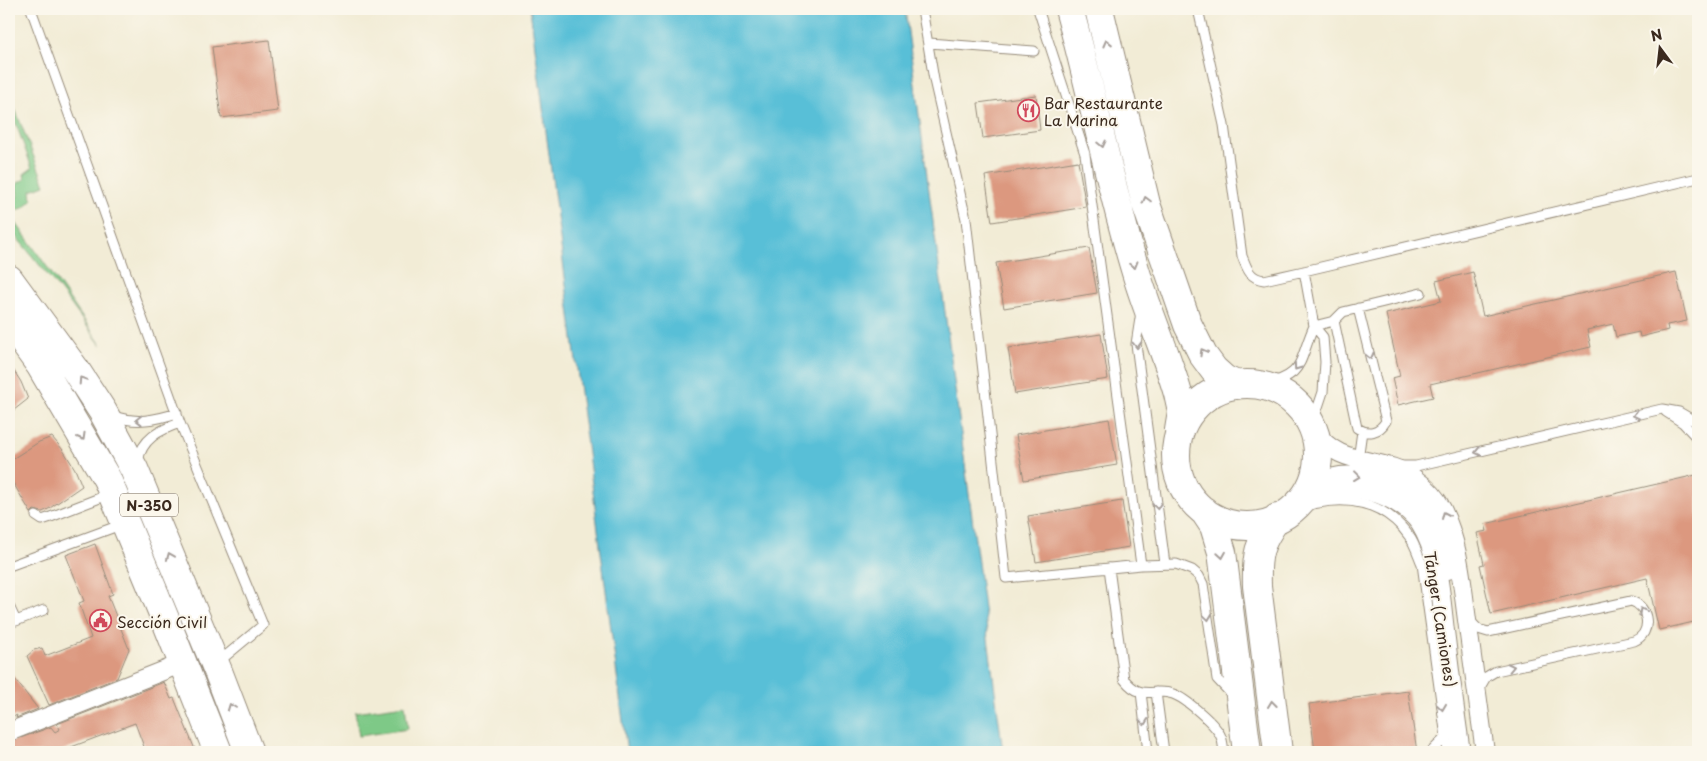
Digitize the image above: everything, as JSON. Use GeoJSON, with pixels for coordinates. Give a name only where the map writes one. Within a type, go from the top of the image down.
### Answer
{"type":"FeatureCollection","features":[{"type":"Feature","properties":{"kind":"main road"},"geometry":{"type":"LineString","coordinates":[[1069,9],[1111,184],[1144,297],[1178,394],[1182,412],[1175,455],[1178,474],[1186,492],[1204,511],[1214,526],[1222,552],[1247,752]]}},
{"type":"Feature","properties":{"kind":"main road"},"geometry":{"type":"LineString","coordinates":[[1099,9],[1146,204],[1188,325],[1204,355],[1214,370],[1224,379],[1270,389],[1296,404],[1306,414],[1313,427],[1319,451],[1318,463],[1295,503],[1260,543],[1256,563],[1257,586],[1278,751]]}},
{"type":"Feature","properties":{"kind":"main road","name":"N-350"},"geometry":{"type":"LineString","coordinates":[[9,279],[75,369],[103,412],[137,474],[218,671],[249,752]]}},
{"type":"Feature","properties":{"kind":"main road","name":"N-350"},"geometry":{"type":"LineString","coordinates":[[9,322],[40,365],[107,479],[218,752]]}},
{"type":"Feature","properties":{"kind":"main road"},"geometry":{"type":"LineString","coordinates":[[1179,430],[1185,418],[1202,399],[1212,392],[1248,385]]}},
{"type":"Feature","properties":{"kind":"main road"},"geometry":{"type":"LineString","coordinates":[[1204,511],[1227,522],[1240,525],[1266,523],[1295,503]]}},
{"type":"Feature","properties":{"kind":"street"},"geometry":{"type":"LineString","coordinates":[[1313,427],[1320,440],[1330,449],[1358,460],[1402,471],[1413,477],[1433,494],[1441,506],[1453,539],[1462,578],[1485,752]]}},
{"type":"Feature","properties":{"kind":"street"},"geometry":{"type":"LineString","coordinates":[[1295,503],[1320,480],[1342,474],[1357,475],[1374,478],[1403,489],[1429,513],[1440,537],[1453,596],[1473,752]]}},
{"type":"Feature","properties":{"kind":"street","name":"Tánger (Camiones)"},"geometry":{"type":"LineString","coordinates":[[1295,503],[1316,491],[1350,488],[1371,491],[1407,510],[1420,524],[1428,540],[1434,560],[1441,597],[1461,752]]}},
{"type":"Feature","properties":{"kind":"street"},"geometry":{"type":"LineString","coordinates":[[9,732],[183,663]]}},
{"type":"Feature","properties":{"kind":"lane"},"geometry":{"type":"LineString","coordinates":[[31,9],[180,423],[263,624],[222,659],[218,671]]}},
{"type":"Feature","properties":{"kind":"lane"},"geometry":{"type":"LineString","coordinates":[[922,9],[934,80],[966,219],[1006,578],[1141,565],[1176,564],[1185,566],[1199,576],[1203,584],[1217,679],[1241,704]]}},
{"type":"Feature","properties":{"kind":"lane"},"geometry":{"type":"LineString","coordinates":[[1038,9],[1084,154],[1141,565]]}},
{"type":"Feature","properties":{"kind":"lane"},"geometry":{"type":"LineString","coordinates":[[1198,9],[1224,126],[1242,256],[1253,277],[1264,280],[1698,178]]}},
{"type":"Feature","properties":{"kind":"lane"},"geometry":{"type":"LineString","coordinates":[[929,43],[1034,51]]}},
{"type":"Feature","properties":{"kind":"lane"},"geometry":{"type":"LineString","coordinates":[[1304,271],[1314,326],[1323,338],[1325,362],[1323,392],[1313,427]]}},
{"type":"Feature","properties":{"kind":"lane"},"geometry":{"type":"LineString","coordinates":[[1314,326],[1334,321],[1343,312],[1420,293]]}},
{"type":"Feature","properties":{"kind":"lane"},"geometry":{"type":"LineString","coordinates":[[1144,297],[1136,344],[1165,564]]}},
{"type":"Feature","properties":{"kind":"lane"},"geometry":{"type":"LineString","coordinates":[[1334,321],[1357,428],[1362,431],[1373,432],[1383,426],[1386,421],[1358,308]]}},
{"type":"Feature","properties":{"kind":"lane"},"geometry":{"type":"LineString","coordinates":[[1248,385],[1283,380],[1292,374],[1300,365],[1314,326]]}},
{"type":"Feature","properties":{"kind":"lane"},"geometry":{"type":"LineString","coordinates":[[1382,465],[1416,466],[1662,409],[1679,412],[1698,423]]}},
{"type":"Feature","properties":{"kind":"lane"},"geometry":{"type":"LineString","coordinates":[[1662,409],[1683,423],[1698,439]]}},
{"type":"Feature","properties":{"kind":"lane"},"geometry":{"type":"LineString","coordinates":[[103,412],[122,420],[142,421],[162,418],[177,413]]}},
{"type":"Feature","properties":{"kind":"lane"},"geometry":{"type":"LineString","coordinates":[[137,474],[138,459],[144,444],[149,438],[167,427],[180,423]]}},
{"type":"Feature","properties":{"kind":"lane"},"geometry":{"type":"LineString","coordinates":[[1358,460],[1362,431]]}},
{"type":"Feature","properties":{"kind":"lane"},"geometry":{"type":"LineString","coordinates":[[36,516],[42,520],[113,493]]}},
{"type":"Feature","properties":{"kind":"lane"},"geometry":{"type":"LineString","coordinates":[[1295,503],[1316,503],[1331,500],[1365,504],[1386,513],[1410,537],[1422,564],[1448,752]]}},
{"type":"Feature","properties":{"kind":"lane"},"geometry":{"type":"LineString","coordinates":[[9,566],[125,523]]}},
{"type":"Feature","properties":{"kind":"lane"},"geometry":{"type":"LineString","coordinates":[[1109,568],[1124,680],[1141,692],[1172,693],[1186,700],[1221,736],[1224,752]]}},
{"type":"Feature","properties":{"kind":"lane"},"geometry":{"type":"LineString","coordinates":[[1466,614],[1474,626],[1488,632],[1631,602],[1636,603],[1644,611],[1647,624],[1644,634],[1634,641],[1496,671],[1482,681],[1477,696]]}},
{"type":"Feature","properties":{"kind":"lane"},"geometry":{"type":"LineString","coordinates":[[9,606],[16,621],[44,610]]}},
{"type":"Feature","properties":{"kind":"lane"},"geometry":{"type":"LineString","coordinates":[[1141,692],[1148,752]]}},
{"type":"Feature","properties":{"kind":"lane"},"geometry":{"type":"LineString","coordinates":[[1156,692],[1164,752]]}},
{"type":"Feature","properties":{"kind":"lane"},"geometry":{"type":"LineString","coordinates":[[1431,752],[1446,737],[1457,722]]}},
{"type":"Feature","properties":{"kind":"green space"},"geometry":{"type":"Polygon","coordinates":[[[11,99],[45,185],[31,190],[32,200],[23,208],[17,210],[9,202],[18,196],[16,186],[25,179],[24,174],[32,168],[15,121],[9,116],[9,100],[11,99]]]}},
{"type":"Feature","properties":{"kind":"green space"},"geometry":{"type":"Polygon","coordinates":[[[9,213],[101,345],[61,291],[9,228],[9,213]]]}},
{"type":"Feature","properties":{"kind":"green space"},"geometry":{"type":"Polygon","coordinates":[[[405,705],[408,729],[359,736],[355,712],[405,705]]]}},
{"type":"Feature","properties":{"kind":"water"},"geometry":{"type":"Polygon","coordinates":[[[530,9],[905,9],[1003,752],[627,752],[530,9]]]}},
{"type":"Feature","properties":{"kind":"building"},"geometry":{"type":"Polygon","coordinates":[[[269,40],[278,111],[221,118],[212,47],[269,40]]]}},
{"type":"Feature","properties":{"kind":"building"},"geometry":{"type":"Polygon","coordinates":[[[1036,95],[1040,130],[983,138],[978,103],[1036,95]]]}},
{"type":"Feature","properties":{"kind":"building"},"geometry":{"type":"Polygon","coordinates":[[[1078,161],[1086,207],[992,222],[985,176],[1078,161]]]}},
{"type":"Feature","properties":{"kind":"building"},"geometry":{"type":"Polygon","coordinates":[[[1089,248],[1097,293],[1004,308],[996,263],[1089,248]]]}},
{"type":"Feature","properties":{"kind":"building"},"geometry":{"type":"Polygon","coordinates":[[[1473,272],[1483,316],[1676,272],[1687,321],[1667,325],[1668,330],[1640,337],[1639,332],[1616,337],[1613,324],[1587,330],[1591,347],[1430,384],[1433,397],[1398,405],[1392,378],[1400,376],[1386,314],[1441,301],[1436,281],[1473,272]]]}},
{"type":"Feature","properties":{"kind":"building"},"geometry":{"type":"Polygon","coordinates":[[[1101,334],[1108,379],[1015,394],[1008,348],[1101,334]]]}},
{"type":"Feature","properties":{"kind":"building"},"geometry":{"type":"Polygon","coordinates":[[[9,363],[21,382],[28,399],[9,414],[9,363]]]}},
{"type":"Feature","properties":{"kind":"building"},"geometry":{"type":"Polygon","coordinates":[[[1109,419],[1117,465],[1024,480],[1016,435],[1109,419]]]}},
{"type":"Feature","properties":{"kind":"building"},"geometry":{"type":"Polygon","coordinates":[[[52,437],[75,469],[82,486],[47,510],[42,512],[34,510],[31,513],[9,476],[9,461],[39,442],[52,437]]]}},
{"type":"Feature","properties":{"kind":"building"},"geometry":{"type":"Polygon","coordinates":[[[1696,475],[1698,486],[1698,621],[1659,630],[1647,578],[1491,614],[1480,565],[1484,564],[1477,533],[1487,531],[1485,524],[1696,475]]]}},
{"type":"Feature","properties":{"kind":"building"},"geometry":{"type":"Polygon","coordinates":[[[1122,501],[1129,547],[1036,562],[1028,516],[1122,501]]]}},
{"type":"Feature","properties":{"kind":"building","name":"Sección Civil"},"geometry":{"type":"Polygon","coordinates":[[[95,544],[113,594],[108,596],[129,649],[117,678],[49,705],[27,656],[34,650],[42,648],[45,656],[91,638],[79,603],[84,601],[66,555],[95,544]]]}},
{"type":"Feature","properties":{"kind":"building"},"geometry":{"type":"Polygon","coordinates":[[[9,671],[38,709],[9,719],[9,671]]]}},
{"type":"Feature","properties":{"kind":"building"},"geometry":{"type":"Polygon","coordinates":[[[164,682],[171,699],[174,698],[196,752],[146,752],[135,723],[58,752],[9,752],[9,742],[51,727],[55,732],[60,729],[57,724],[164,682]]]}},
{"type":"Feature","properties":{"kind":"building"},"geometry":{"type":"Polygon","coordinates":[[[1408,691],[1417,752],[1315,752],[1309,704],[1408,691]]]}},
{"type":"Feature","properties":{"kind":"place","name":"Bar Restaurante La Marina"},"geometry":{"type":"Point","coordinates":[1028,111]}},
{"type":"Feature","properties":{"kind":"place","name":"Sección Civil"},"geometry":{"type":"Point","coordinates":[101,621]}}]}
